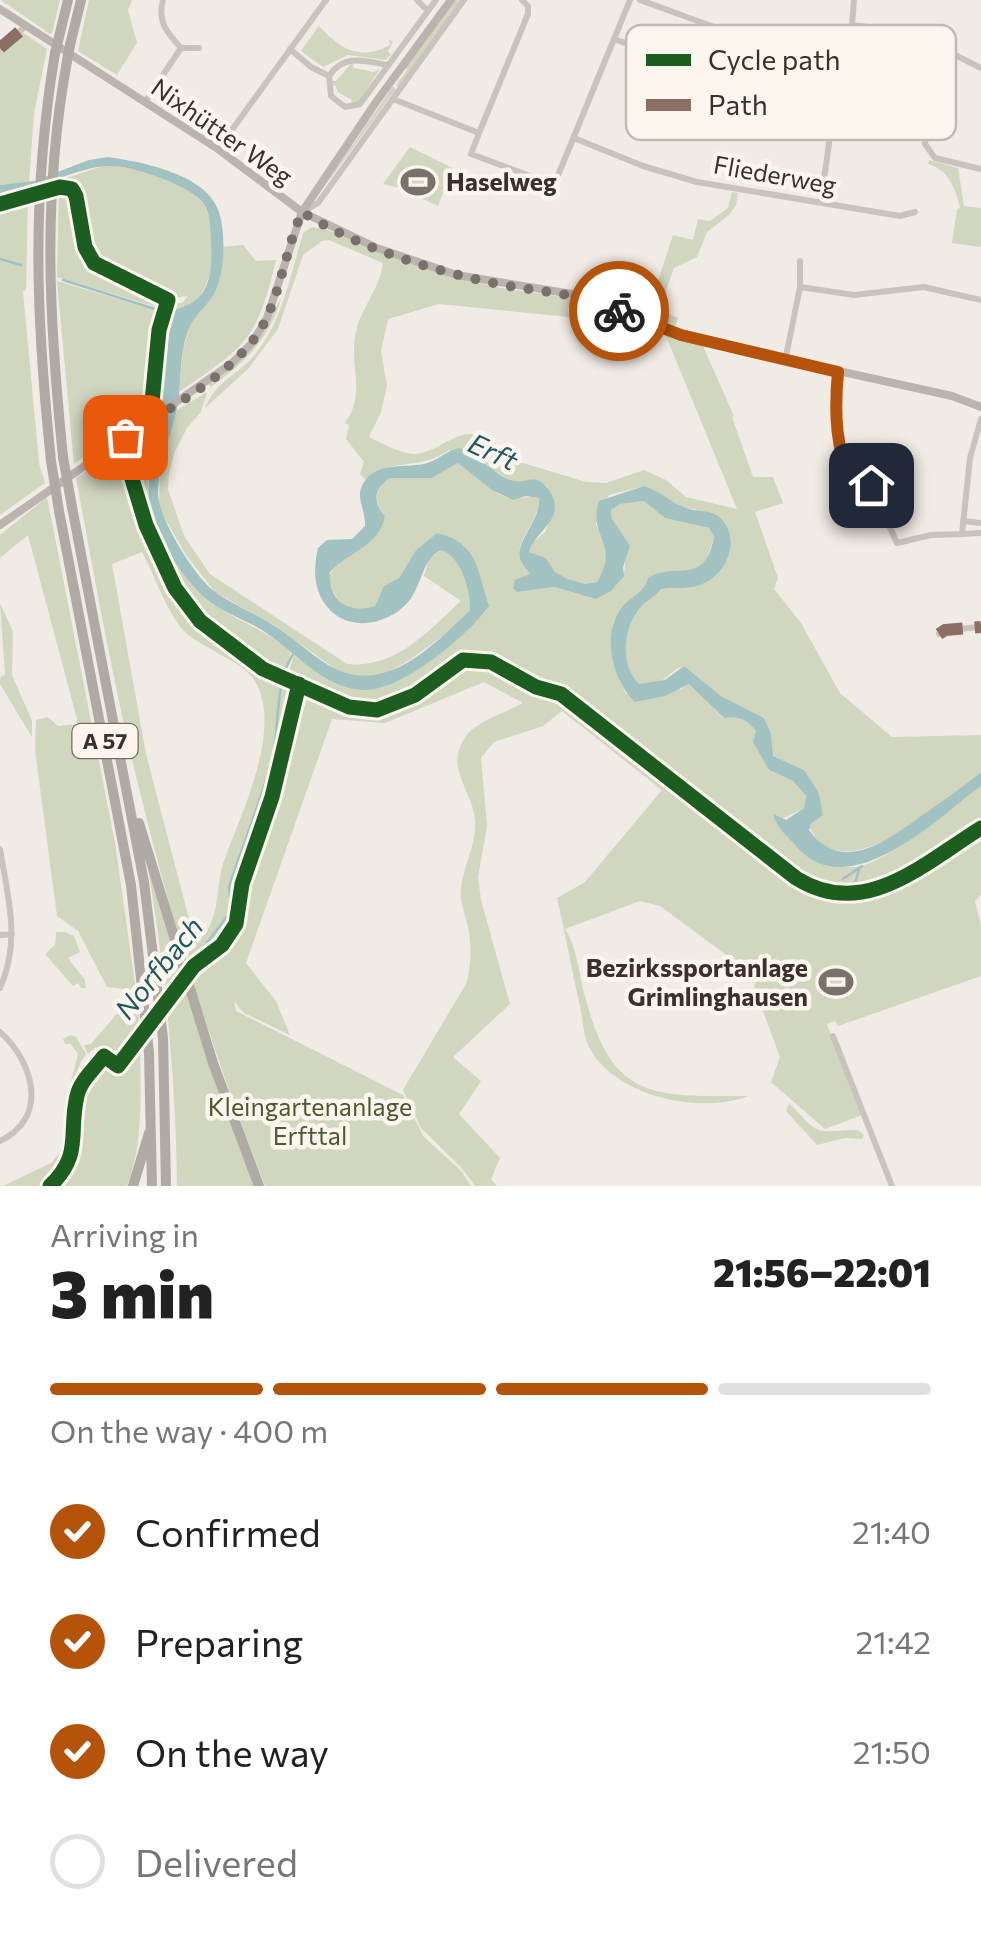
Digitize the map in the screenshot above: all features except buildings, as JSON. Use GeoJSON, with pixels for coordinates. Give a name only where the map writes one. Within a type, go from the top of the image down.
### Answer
{"type":"FeatureCollection","features":[{"type":"Feature","properties":{"kind":"highway","name":"A 57"},"geometry":{"type":"LineString","coordinates":[[68,0],[55,54],[38,175],[37,310],[51,461],[128,869],[146,1004],[152,1186]]}},
{"type":"Feature","properties":{"kind":"highway","name":"A 57"},"geometry":{"type":"LineString","coordinates":[[81,0],[67,61],[52,170],[49,308],[63,456],[128,789],[158,989],[166,1186]]}},
{"type":"Feature","properties":{"kind":"highway"},"geometry":{"type":"LineString","coordinates":[[128,789],[192,998],[259,1186]]}},
{"type":"Feature","properties":{"kind":"highway"},"geometry":{"type":"LineString","coordinates":[[132,1186],[152,1127]]}},
{"type":"Feature","properties":{"kind":"main road"},"geometry":{"type":"LineString","coordinates":[[0,526],[240,356],[260,332],[270,310],[302,212],[451,0]]}},
{"type":"Feature","properties":{"kind":"main road","name":"Nixhütter Weg"},"geometry":{"type":"LineString","coordinates":[[0,9],[218,149],[302,212],[423,266],[501,284],[578,295],[681,335],[952,396],[981,407]]}},
{"type":"Feature","properties":{"kind":"street"},"geometry":{"type":"LineString","coordinates":[[164,0],[160,12],[163,25],[181,48]]}},
{"type":"Feature","properties":{"kind":"street"},"geometry":{"type":"LineString","coordinates":[[218,149],[326,0]]}},
{"type":"Feature","properties":{"kind":"street"},"geometry":{"type":"LineString","coordinates":[[417,0],[428,11]]}},
{"type":"Feature","properties":{"kind":"street"},"geometry":{"type":"LineString","coordinates":[[388,65],[348,60],[336,66],[329,76],[328,89],[336,102],[353,108],[360,104],[436,0]]}},
{"type":"Feature","properties":{"kind":"street"},"geometry":{"type":"LineString","coordinates":[[302,212],[318,203],[464,0]]}},
{"type":"Feature","properties":{"kind":"street"},"geometry":{"type":"LineString","coordinates":[[522,0],[528,6],[528,14],[471,154],[554,185],[630,0]]}},
{"type":"Feature","properties":{"kind":"street"},"geometry":{"type":"LineString","coordinates":[[640,0],[708,25]]}},
{"type":"Feature","properties":{"kind":"street"},"geometry":{"type":"LineString","coordinates":[[854,0],[852,24],[859,25]]}},
{"type":"Feature","properties":{"kind":"street"},"geometry":{"type":"LineString","coordinates":[[0,48],[26,26]]}},
{"type":"Feature","properties":{"kind":"street"},"geometry":{"type":"LineString","coordinates":[[614,39],[626,44]]}},
{"type":"Feature","properties":{"kind":"street"},"geometry":{"type":"LineString","coordinates":[[181,48],[200,48]]}},
{"type":"Feature","properties":{"kind":"street"},"geometry":{"type":"LineString","coordinates":[[145,102],[181,48]]}},
{"type":"Feature","properties":{"kind":"street"},"geometry":{"type":"LineString","coordinates":[[290,49],[329,76]]}},
{"type":"Feature","properties":{"kind":"street"},"geometry":{"type":"LineString","coordinates":[[956,54],[981,68]]}},
{"type":"Feature","properties":{"kind":"street"},"geometry":{"type":"LineString","coordinates":[[393,99],[479,133]]}},
{"type":"Feature","properties":{"kind":"street","name":"Fliederweg"},"geometry":{"type":"LineString","coordinates":[[574,138],[696,182],[900,216],[915,212]]}},
{"type":"Feature","properties":{"kind":"street"},"geometry":{"type":"LineString","coordinates":[[821,201],[829,140]]}},
{"type":"Feature","properties":{"kind":"street"},"geometry":{"type":"LineString","coordinates":[[925,140],[935,158],[981,169]]}},
{"type":"Feature","properties":{"kind":"street"},"geometry":{"type":"LineString","coordinates":[[785,360],[802,274],[800,261]]}},
{"type":"Feature","properties":{"kind":"street"},"geometry":{"type":"LineString","coordinates":[[800,287],[846,295],[924,287],[981,300]]}},
{"type":"Feature","properties":{"kind":"street"},"geometry":{"type":"LineString","coordinates":[[838,372],[834,406],[836,442],[858,498],[874,492]]}},
{"type":"Feature","properties":{"kind":"street"},"geometry":{"type":"LineString","coordinates":[[962,534],[970,458],[981,419]]}},
{"type":"Feature","properties":{"kind":"street"},"geometry":{"type":"LineString","coordinates":[[852,487],[866,482],[897,543],[930,535],[981,533]]}},
{"type":"Feature","properties":{"kind":"street"},"geometry":{"type":"LineString","coordinates":[[963,521],[981,523]]}},
{"type":"Feature","properties":{"kind":"street"},"geometry":{"type":"LineString","coordinates":[[940,634],[944,630],[981,627]]}},
{"type":"Feature","properties":{"kind":"street"},"geometry":{"type":"LineString","coordinates":[[0,850],[12,934],[10,958],[0,988]]}},
{"type":"Feature","properties":{"kind":"street"},"geometry":{"type":"LineString","coordinates":[[0,935],[12,934]]}},
{"type":"Feature","properties":{"kind":"street"},"geometry":{"type":"LineString","coordinates":[[0,1032],[24,1062],[32,1099],[22,1125],[0,1141]]}},
{"type":"Feature","properties":{"kind":"street"},"geometry":{"type":"LineString","coordinates":[[833,1036],[892,1186]]}},
{"type":"Feature","properties":{"kind":"green space"},"geometry":{"type":"Polygon","coordinates":[[[1,0],[60,0],[52,33],[50,34],[1,0]]]}},
{"type":"Feature","properties":{"kind":"green space"},"geometry":{"type":"Polygon","coordinates":[[[89,0],[132,0],[128,10],[137,43],[117,75],[78,51],[89,0]]]}},
{"type":"Feature","properties":{"kind":"green space"},"geometry":{"type":"Polygon","coordinates":[[[455,0],[461,0],[398,87],[405,67],[455,0]]]}},
{"type":"Feature","properties":{"kind":"green space"},"geometry":{"type":"Polygon","coordinates":[[[319,26],[343,47],[360,52],[379,50],[390,45],[389,39],[393,42],[388,51],[391,55],[385,60],[348,55],[323,67],[301,51],[319,26]]]}},
{"type":"Feature","properties":{"kind":"green space"},"geometry":{"type":"Polygon","coordinates":[[[22,32],[47,49],[34,113],[29,182],[0,185],[0,50],[22,32]]]}},
{"type":"Feature","properties":{"kind":"green space"},"geometry":{"type":"Polygon","coordinates":[[[352,63],[354,68],[374,72],[380,69],[359,101],[351,104],[352,100],[338,92],[335,85],[331,86],[331,81],[336,81],[352,63]]]}},
{"type":"Feature","properties":{"kind":"green space"},"geometry":{"type":"Polygon","coordinates":[[[393,86],[396,89],[316,198],[393,86]]]}},
{"type":"Feature","properties":{"kind":"green space","name":"Haselweg"},"geometry":{"type":"Polygon","coordinates":[[[410,147],[453,168],[438,206],[383,184],[410,147]]]}},
{"type":"Feature","properties":{"kind":"green space"},"geometry":{"type":"Polygon","coordinates":[[[929,160],[958,168],[964,206],[981,208],[981,247],[952,243],[960,207],[950,181],[928,164],[929,160]]]}},
{"type":"Feature","properties":{"kind":"green space"},"geometry":{"type":"Polygon","coordinates":[[[106,165],[156,175],[181,186],[200,200],[208,212],[212,229],[211,268],[196,300],[183,307],[166,307],[168,303],[182,303],[188,296],[170,299],[117,274],[96,257],[86,236],[76,191],[60,185],[60,180],[106,165]]]}},
{"type":"Feature","properties":{"kind":"green space"},"geometry":{"type":"Polygon","coordinates":[[[59,189],[68,190],[77,205],[88,259],[112,277],[161,295],[165,300],[163,309],[57,277],[59,189]]]}},
{"type":"Feature","properties":{"kind":"green space"},"geometry":{"type":"Polygon","coordinates":[[[732,192],[738,193],[736,205],[707,232],[697,257],[674,268],[659,310],[678,318],[675,327],[638,313],[641,303],[650,306],[673,235],[693,240],[698,219],[710,221],[728,208],[732,192]]]}},
{"type":"Feature","properties":{"kind":"green space"},"geometry":{"type":"Polygon","coordinates":[[[28,198],[23,291],[39,463],[45,483],[0,515],[0,205],[28,198]]]}},
{"type":"Feature","properties":{"kind":"green space"},"geometry":{"type":"Polygon","coordinates":[[[312,227],[328,230],[444,274],[501,288],[577,299],[702,344],[734,416],[753,477],[773,477],[783,503],[755,512],[778,578],[774,589],[801,623],[840,693],[892,737],[981,735],[981,772],[894,836],[869,847],[845,851],[824,845],[809,826],[823,815],[819,793],[804,770],[773,756],[764,718],[721,696],[684,666],[648,685],[639,685],[629,668],[626,638],[641,608],[661,589],[689,588],[730,553],[698,510],[685,508],[644,486],[609,495],[596,524],[605,546],[605,565],[597,582],[585,584],[555,572],[546,558],[529,552],[532,543],[545,532],[555,505],[547,486],[538,480],[515,482],[449,450],[427,461],[385,468],[366,480],[360,474],[364,462],[346,439],[349,425],[345,423],[355,402],[357,327],[383,263],[329,240],[303,255],[278,329],[248,369],[204,409],[222,383],[250,360],[266,339],[285,295],[303,233],[312,227]],[[439,304],[388,319],[381,351],[387,386],[369,437],[413,454],[456,437],[477,435],[496,455],[586,482],[606,483],[644,470],[666,480],[686,497],[737,509],[666,336],[571,306],[569,317],[439,304]]]}},
{"type":"Feature","properties":{"kind":"green space"},"geometry":{"type":"Polygon","coordinates":[[[243,245],[256,261],[276,260],[262,309],[234,351],[179,392],[183,350],[191,322],[211,299],[222,247],[243,245]]]}},
{"type":"Feature","properties":{"kind":"green space"},"geometry":{"type":"Polygon","coordinates":[[[57,281],[162,312],[154,323],[157,344],[150,412],[74,464],[57,281]]]}},
{"type":"Feature","properties":{"kind":"green space"},"geometry":{"type":"Polygon","coordinates":[[[282,297],[270,326],[254,349],[211,387],[208,384],[251,349],[282,297]]]}},
{"type":"Feature","properties":{"kind":"green space"},"geometry":{"type":"Polygon","coordinates":[[[168,314],[172,316],[161,402],[156,405],[161,344],[168,314]]]}},
{"type":"Feature","properties":{"kind":"green space"},"geometry":{"type":"Polygon","coordinates":[[[207,392],[201,412],[175,451],[168,489],[184,536],[210,574],[347,664],[365,664],[396,654],[461,601],[424,576],[429,559],[441,550],[454,560],[463,575],[470,610],[448,632],[408,661],[379,677],[360,678],[338,671],[274,625],[215,592],[186,555],[159,508],[160,472],[177,410],[207,392]]]}},
{"type":"Feature","properties":{"kind":"green space"},"geometry":{"type":"Polygon","coordinates":[[[157,424],[150,462],[149,501],[170,554],[206,598],[291,653],[283,676],[258,664],[211,626],[191,604],[162,558],[124,446],[157,424]]]}},
{"type":"Feature","properties":{"kind":"green space","name":"Kleingartenanlage Erfttal"},"geometry":{"type":"Polygon","coordinates":[[[121,448],[146,529],[177,591],[223,641],[297,685],[271,797],[243,882],[273,798],[296,702],[313,693],[353,710],[379,711],[397,706],[454,668],[469,663],[485,664],[516,678],[534,694],[552,694],[568,701],[795,880],[821,891],[845,895],[892,884],[981,831],[981,894],[975,901],[981,926],[981,976],[838,1026],[835,1021],[827,1024],[862,1115],[825,1129],[771,1082],[780,1057],[754,987],[758,976],[660,906],[640,901],[565,929],[596,1031],[609,1056],[624,1074],[642,1086],[662,1092],[749,1096],[729,1101],[685,1102],[662,1098],[620,1080],[603,1066],[586,1041],[557,898],[585,882],[662,790],[562,711],[543,726],[494,742],[481,758],[487,826],[478,877],[510,1004],[453,1057],[481,1081],[459,1114],[500,1158],[491,1179],[497,1186],[475,1186],[421,1128],[403,1090],[467,982],[471,955],[461,894],[475,820],[459,770],[459,750],[475,727],[523,703],[484,682],[385,723],[332,719],[246,963],[276,1001],[290,1035],[244,1013],[234,1001],[236,1011],[403,1095],[423,1136],[461,1171],[471,1186],[265,1186],[197,995],[154,849],[115,680],[76,478],[121,448]],[[142,552],[112,564],[146,754],[195,942],[204,935],[214,915],[222,868],[257,770],[265,722],[262,700],[250,674],[179,626],[142,552]]]}},
{"type":"Feature","properties":{"kind":"green space"},"geometry":{"type":"Polygon","coordinates":[[[458,463],[506,497],[539,498],[520,547],[530,574],[517,592],[554,587],[596,599],[612,589],[625,569],[611,510],[620,504],[645,501],[665,518],[709,528],[714,537],[706,561],[697,569],[662,572],[623,606],[613,622],[618,677],[626,694],[681,689],[689,683],[723,718],[749,723],[756,731],[754,742],[769,770],[793,781],[806,796],[804,808],[782,819],[786,833],[798,847],[845,866],[868,864],[901,846],[981,786],[981,827],[893,881],[846,892],[822,888],[797,877],[562,693],[533,685],[492,661],[474,657],[455,662],[413,694],[377,708],[350,706],[287,677],[294,656],[337,682],[366,690],[461,636],[487,610],[474,562],[461,544],[437,533],[416,550],[399,578],[385,586],[375,606],[345,606],[329,580],[339,562],[381,527],[385,516],[377,496],[385,482],[390,478],[432,478],[458,463]]]}},
{"type":"Feature","properties":{"kind":"green space"},"geometry":{"type":"Polygon","coordinates":[[[47,497],[115,843],[139,1012],[140,1026],[109,1058],[96,1047],[88,1054],[84,1045],[91,1044],[127,1002],[124,989],[107,987],[78,931],[57,916],[35,750],[36,720],[48,717],[58,726],[77,724],[77,719],[28,535],[0,558],[0,535],[47,497]]]}},
{"type":"Feature","properties":{"kind":"green space"},"geometry":{"type":"Polygon","coordinates":[[[0,603],[13,632],[12,675],[32,721],[32,737],[0,684],[5,674],[0,603]]]}},
{"type":"Feature","properties":{"kind":"green space"},"geometry":{"type":"Polygon","coordinates":[[[147,862],[254,1186],[177,1186],[168,1023],[147,862]]]}},
{"type":"Feature","properties":{"kind":"green space"},"geometry":{"type":"Polygon","coordinates":[[[56,932],[74,936],[80,952],[68,958],[85,980],[86,988],[78,983],[73,986],[45,954],[55,945],[56,932]]]}},
{"type":"Feature","properties":{"kind":"green space"},"geometry":{"type":"Polygon","coordinates":[[[76,1037],[86,1054],[74,1085],[69,1154],[48,1186],[3,1186],[51,1163],[64,1148],[65,1105],[78,1054],[71,1044],[65,1044],[63,1039],[76,1037]]]}},
{"type":"Feature","properties":{"kind":"green space"},"geometry":{"type":"Polygon","coordinates":[[[140,1038],[139,1131],[127,1186],[62,1186],[79,1155],[83,1095],[110,1063],[119,1068],[140,1038]]]}},
{"type":"Feature","properties":{"kind":"green space"},"geometry":{"type":"Polygon","coordinates":[[[789,1103],[819,1130],[858,1130],[864,1135],[862,1139],[845,1138],[817,1145],[786,1111],[789,1103]]]}},
{"type":"Feature","properties":{"kind":"water"},"geometry":{"type":"Polygon","coordinates":[[[108,157],[138,162],[188,179],[212,199],[219,212],[223,243],[220,276],[214,294],[193,320],[187,335],[178,402],[158,494],[164,518],[179,546],[206,584],[220,595],[280,630],[328,665],[348,674],[368,676],[387,672],[440,639],[470,610],[470,602],[459,567],[441,550],[426,566],[409,601],[389,617],[352,622],[331,611],[323,601],[315,575],[318,548],[327,540],[352,539],[365,526],[360,493],[372,473],[388,467],[424,464],[459,448],[506,478],[539,481],[549,490],[555,509],[529,552],[546,558],[555,572],[585,584],[597,582],[606,558],[597,523],[599,501],[644,486],[686,508],[715,514],[731,539],[728,558],[709,581],[661,589],[636,614],[627,634],[626,656],[639,684],[665,680],[684,666],[721,696],[764,718],[771,734],[773,756],[804,770],[819,793],[823,815],[809,830],[822,844],[837,851],[866,849],[882,842],[981,772],[981,786],[916,836],[865,863],[840,867],[816,862],[795,845],[773,814],[786,820],[804,808],[806,796],[793,781],[769,770],[753,742],[756,731],[750,724],[738,718],[724,718],[689,684],[665,696],[635,702],[620,682],[611,643],[622,607],[648,578],[696,568],[704,562],[714,537],[709,528],[665,518],[644,501],[620,504],[611,510],[612,519],[630,546],[624,576],[611,591],[596,599],[554,587],[517,592],[513,588],[515,580],[530,574],[520,554],[539,498],[513,500],[492,490],[458,463],[432,478],[390,478],[377,496],[385,516],[377,535],[330,572],[337,598],[349,607],[375,606],[384,586],[399,578],[416,550],[437,533],[469,551],[489,606],[434,659],[381,688],[366,690],[337,684],[262,630],[210,602],[188,580],[168,550],[153,520],[148,492],[164,384],[171,317],[168,314],[194,301],[209,276],[211,240],[206,207],[174,183],[111,166],[86,170],[0,198],[0,185],[34,181],[89,160],[108,157]]]}},
{"type":"Feature","properties":{"kind":"waterway"},"geometry":{"type":"LineString","coordinates":[[0,259],[21,265]]}},
{"type":"Feature","properties":{"kind":"waterway"},"geometry":{"type":"LineString","coordinates":[[63,280],[171,314]]}},
{"type":"Feature","properties":{"kind":"waterway","name":"Norfbach"},"geometry":{"type":"LineString","coordinates":[[187,969],[232,910],[229,887],[272,760],[280,691],[294,653]]}},
{"type":"Feature","properties":{"kind":"waterway"},"geometry":{"type":"LineString","coordinates":[[843,879],[862,866]]}},
{"type":"Feature","properties":{"kind":"waterway"},"geometry":{"type":"LineString","coordinates":[[855,883],[859,870]]}},
{"type":"Feature","properties":{"kind":"waterway","name":"Norfbach"},"geometry":{"type":"LineString","coordinates":[[163,1000],[183,975]]}},
{"type":"Feature","properties":{"kind":"waterway","name":"Norfbach"},"geometry":{"type":"LineString","coordinates":[[59,1186],[79,1148],[80,1106],[85,1089],[142,1026]]}},
{"type":"Feature","properties":{"kind":"marked path"},"geometry":{"type":"LineString","coordinates":[[0,48],[26,26]]}},
{"type":"Feature","properties":{"kind":"marked path"},"geometry":{"type":"LineString","coordinates":[[939,634],[981,627]]}},
{"type":"Feature","properties":{"kind":"cycle path"},"geometry":{"type":"LineString","coordinates":[[0,204],[60,187],[72,189],[85,247],[94,263],[168,300],[159,330],[151,412],[122,430],[128,442],[122,446],[146,525],[175,588],[200,621],[263,669],[349,707],[377,710],[415,695],[463,660],[491,662],[536,687],[561,694],[796,878],[821,890],[869,891],[892,883],[981,828]]}},
{"type":"Feature","properties":{"kind":"cycle path"},"geometry":{"type":"LineString","coordinates":[[50,1186],[71,1153],[77,1096],[84,1080],[104,1056],[118,1066],[194,966],[222,945],[236,924],[242,884],[272,797],[299,684]]}},
{"type":"Feature","properties":{"kind":"way so far"},"geometry":{"type":"LineString","coordinates":[[125,437],[232,363],[252,343],[270,310],[302,212],[423,266],[501,284],[578,295],[619,311]]}},
{"type":"Feature","properties":{"kind":"place","name":"Haselweg"},"geometry":{"type":"Point","coordinates":[418,182]}},
{"type":"Feature","properties":{"kind":"place","name":"Bezirkssportanlage Grimlinghausen"},"geometry":{"type":"Point","coordinates":[836,982]}},
{"type":"Feature","properties":{"kind":"route"},"geometry":{"type":"LineString","coordinates":[[619,311],[681,335],[838,372],[834,406],[836,442],[852,487],[866,482],[871,485]]}},
{"type":"Feature","properties":{"kind":"water label","name":"Erft"},"geometry":{"type":"Point","coordinates":[493,452]}}]}
